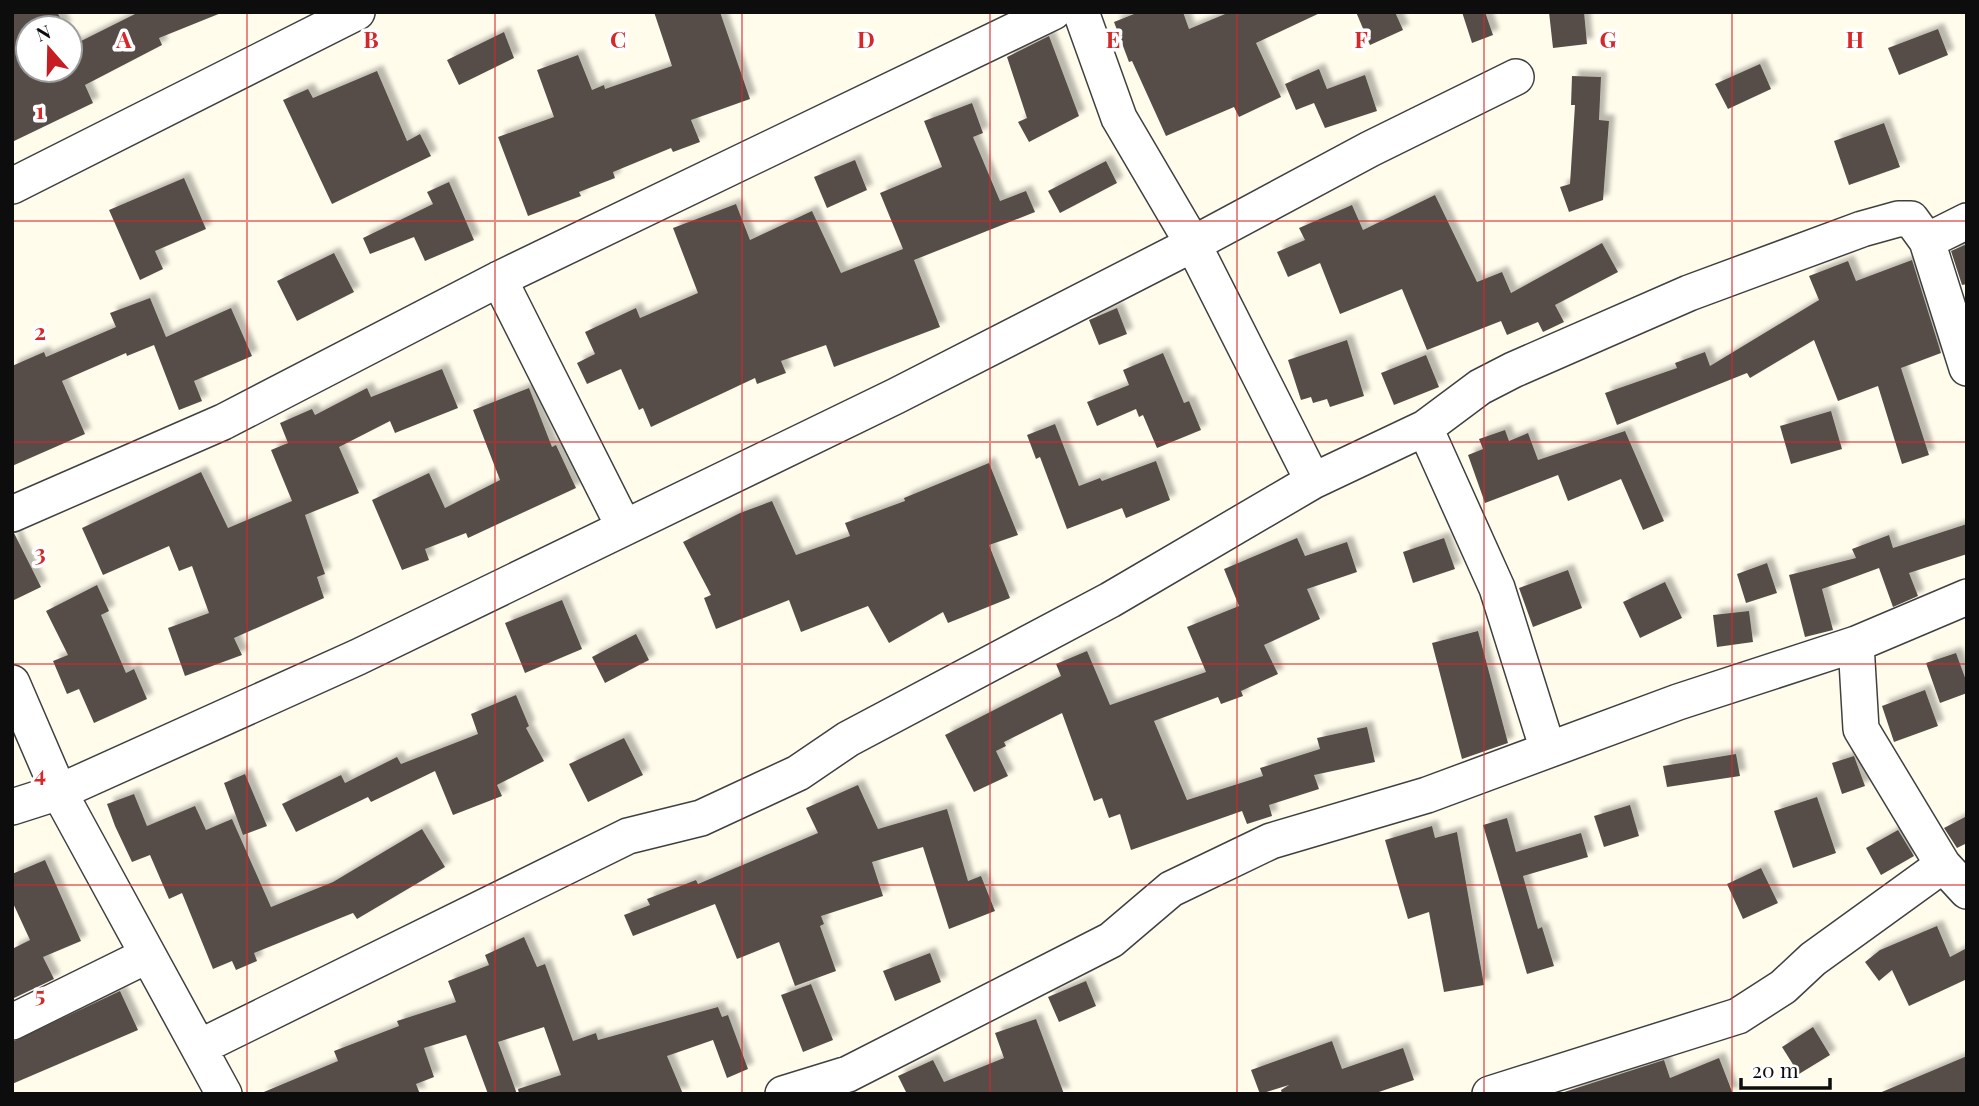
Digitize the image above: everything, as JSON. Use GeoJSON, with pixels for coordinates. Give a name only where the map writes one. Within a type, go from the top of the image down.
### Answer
{"type":"FeatureCollection","features":[{"type":"Feature","properties":{"kind":"street"},"geometry":{"type":"LineString","coordinates":[[12,186],[356,12]]}},
{"type":"Feature","properties":{"kind":"street"},"geometry":{"type":"LineString","coordinates":[[12,514],[223,422],[499,279],[1053,12]]}},
{"type":"Feature","properties":{"kind":"street"},"geometry":{"type":"LineString","coordinates":[[1081,12],[1119,118],[1193,244],[1313,481]]}},
{"type":"Feature","properties":{"kind":"street"},"geometry":{"type":"LineString","coordinates":[[12,807],[59,792],[358,657],[897,396],[1193,244],[1370,149],[1516,77]]}},
{"type":"Feature","properties":{"kind":"street"},"geometry":{"type":"LineString","coordinates":[[200,1047],[628,836],[701,818],[747,799],[798,773],[848,739],[1110,600],[1313,481],[1425,428],[1480,387],[1689,293],[1898,219],[1911,219],[1927,240],[1967,368]]}},
{"type":"Feature","properties":{"kind":"street"},"geometry":{"type":"LineString","coordinates":[[1927,240],[1967,221]]}},
{"type":"Feature","properties":{"kind":"street"},"geometry":{"type":"LineString","coordinates":[[499,279],[624,527]]}},
{"type":"Feature","properties":{"kind":"street"},"geometry":{"type":"LineString","coordinates":[[1425,428],[1497,588],[1548,750]]}},
{"type":"Feature","properties":{"kind":"street"},"geometry":{"type":"LineString","coordinates":[[783,1094],[848,1074],[1111,940],[1171,889],[1271,841],[1427,795],[1678,702],[1856,644],[1967,597]]}},
{"type":"Feature","properties":{"kind":"street"},"geometry":{"type":"LineString","coordinates":[[1856,644],[1861,729],[1943,865],[1967,891]]}},
{"type":"Feature","properties":{"kind":"street"},"geometry":{"type":"LineString","coordinates":[[12,683],[59,792],[146,956],[200,1047],[224,1094]]}},
{"type":"Feature","properties":{"kind":"street"},"geometry":{"type":"LineString","coordinates":[[1490,1094],[1738,1016],[1783,987],[1813,958],[1943,865]]}},
{"type":"Feature","properties":{"kind":"street"},"geometry":{"type":"LineString","coordinates":[[12,1022],[146,956]]}},
{"type":"Feature","properties":{"kind":"building"},"geometry":{"type":"Polygon","coordinates":[[[12,12],[58,14],[14,14],[14,84],[84,84],[84,40],[139,12],[221,13],[159,38],[162,45],[85,85],[93,103],[12,142],[12,12]]]}},
{"type":"Feature","properties":{"kind":"building"},"geometry":{"type":"Polygon","coordinates":[[[654,12],[720,12],[750,99],[691,120],[700,142],[673,152],[671,148],[613,172],[615,178],[579,192],[581,196],[528,216],[498,137],[554,117],[537,70],[578,55],[592,90],[604,85],[605,89],[672,66],[654,12]]]}},
{"type":"Feature","properties":{"kind":"building"},"geometry":{"type":"Polygon","coordinates":[[[1139,12],[1183,12],[1189,29],[1230,12],[1322,12],[1256,43],[1281,97],[1239,117],[1234,107],[1166,136],[1132,61],[1129,62],[1114,22],[1139,12]]]}},
{"type":"Feature","properties":{"kind":"building"},"geometry":{"type":"Polygon","coordinates":[[[1356,12],[1395,12],[1403,30],[1370,45],[1356,12]]]}},
{"type":"Feature","properties":{"kind":"building"},"geometry":{"type":"Polygon","coordinates":[[[1462,12],[1485,12],[1493,35],[1472,43],[1462,12]]]}},
{"type":"Feature","properties":{"kind":"building"},"geometry":{"type":"Polygon","coordinates":[[[1549,12],[1584,12],[1587,44],[1553,48],[1549,12]]]}},
{"type":"Feature","properties":{"kind":"building"},"geometry":{"type":"Polygon","coordinates":[[[1938,29],[1948,55],[1899,75],[1888,48],[1938,29]]]}},
{"type":"Feature","properties":{"kind":"building"},"geometry":{"type":"Polygon","coordinates":[[[504,32],[514,58],[459,85],[447,60],[504,32]]]}},
{"type":"Feature","properties":{"kind":"building"},"geometry":{"type":"Polygon","coordinates":[[[1049,36],[1079,116],[1029,142],[1018,122],[1027,118],[1007,57],[1049,36]]]}},
{"type":"Feature","properties":{"kind":"building"},"geometry":{"type":"Polygon","coordinates":[[[1760,64],[1771,89],[1728,109],[1715,84],[1760,64]]]}},
{"type":"Feature","properties":{"kind":"building"},"geometry":{"type":"Polygon","coordinates":[[[1319,69],[1327,89],[1365,75],[1377,111],[1325,128],[1314,103],[1296,110],[1285,84],[1319,69]]]}},
{"type":"Feature","properties":{"kind":"building"},"geometry":{"type":"Polygon","coordinates":[[[377,71],[407,141],[420,134],[431,156],[332,204],[283,100],[308,89],[313,98],[377,71]]]}},
{"type":"Feature","properties":{"kind":"building"},"geometry":{"type":"Polygon","coordinates":[[[1572,76],[1601,77],[1599,120],[1609,121],[1603,200],[1569,212],[1560,187],[1570,184],[1575,105],[1571,105],[1572,76]]]}},
{"type":"Feature","properties":{"kind":"building"},"geometry":{"type":"Polygon","coordinates":[[[972,103],[983,133],[973,137],[1000,201],[1026,191],[1035,212],[914,260],[940,327],[834,367],[826,345],[781,361],[786,373],[757,384],[755,378],[651,427],[643,408],[639,410],[621,369],[587,384],[577,363],[595,354],[585,332],[636,308],[640,318],[698,293],[673,228],[736,204],[750,240],[812,211],[841,273],[903,249],[880,193],[942,167],[924,121],[972,103]]]}},
{"type":"Feature","properties":{"kind":"building"},"geometry":{"type":"Polygon","coordinates":[[[1884,123],[1900,167],[1849,185],[1834,141],[1884,123]]]}},
{"type":"Feature","properties":{"kind":"building"},"geometry":{"type":"Polygon","coordinates":[[[855,160],[867,190],[827,208],[814,177],[855,160]]]}},
{"type":"Feature","properties":{"kind":"building"},"geometry":{"type":"Polygon","coordinates":[[[1106,161],[1117,183],[1060,213],[1048,191],[1106,161]]]}},
{"type":"Feature","properties":{"kind":"building"},"geometry":{"type":"Polygon","coordinates":[[[184,178],[206,229],[155,251],[163,269],[140,280],[109,210],[184,178]]]}},
{"type":"Feature","properties":{"kind":"building"},"geometry":{"type":"Polygon","coordinates":[[[449,182],[474,240],[425,261],[414,237],[370,254],[363,238],[433,204],[427,192],[449,182]]]}},
{"type":"Feature","properties":{"kind":"building"},"geometry":{"type":"Polygon","coordinates":[[[1435,195],[1477,282],[1502,272],[1511,293],[1602,243],[1618,272],[1555,305],[1564,322],[1543,332],[1538,322],[1507,335],[1501,321],[1427,350],[1402,289],[1340,314],[1320,263],[1288,277],[1277,252],[1305,240],[1299,228],[1352,205],[1363,230],[1435,195]]]}},
{"type":"Feature","properties":{"kind":"building"},"geometry":{"type":"Polygon","coordinates":[[[1967,244],[1967,284],[1962,285],[1951,251],[1967,244]]]}},
{"type":"Feature","properties":{"kind":"building"},"geometry":{"type":"Polygon","coordinates":[[[334,253],[354,292],[297,321],[277,281],[334,253]]]}},
{"type":"Feature","properties":{"kind":"building"},"geometry":{"type":"Polygon","coordinates":[[[1912,260],[1941,353],[1901,368],[1929,455],[1902,464],[1878,386],[1838,401],[1814,340],[1750,378],[1747,373],[1617,425],[1605,393],[1677,368],[1675,363],[1705,352],[1710,366],[1819,300],[1809,276],[1848,261],[1856,281],[1912,260]]]}},
{"type":"Feature","properties":{"kind":"building"},"geometry":{"type":"Polygon","coordinates":[[[150,298],[166,337],[231,308],[252,356],[194,381],[202,401],[179,410],[154,345],[127,356],[126,353],[62,381],[85,434],[12,466],[12,366],[44,352],[46,357],[116,327],[110,313],[150,298]]]}},
{"type":"Feature","properties":{"kind":"building"},"geometry":{"type":"Polygon","coordinates":[[[1117,308],[1127,334],[1099,345],[1089,320],[1117,308]]]}},
{"type":"Feature","properties":{"kind":"building"},"geometry":{"type":"Polygon","coordinates":[[[1347,340],[1364,396],[1330,407],[1327,399],[1313,403],[1311,397],[1301,400],[1288,360],[1347,340]]]}},
{"type":"Feature","properties":{"kind":"building"},"geometry":{"type":"Polygon","coordinates":[[[1163,353],[1184,403],[1189,401],[1201,430],[1157,448],[1143,415],[1139,417],[1136,409],[1097,426],[1087,402],[1129,385],[1123,370],[1163,353]]]}},
{"type":"Feature","properties":{"kind":"building"},"geometry":{"type":"Polygon","coordinates":[[[1426,355],[1439,387],[1394,405],[1381,373],[1426,355]]]}},
{"type":"Feature","properties":{"kind":"building"},"geometry":{"type":"Polygon","coordinates":[[[442,369],[458,408],[395,433],[390,421],[339,447],[359,493],[305,515],[325,574],[317,577],[324,598],[234,638],[242,655],[185,676],[168,628],[209,613],[192,566],[179,571],[169,546],[103,575],[82,528],[201,472],[228,528],[292,501],[271,450],[288,443],[280,423],[312,409],[315,415],[367,388],[371,397],[442,369]]]}},
{"type":"Feature","properties":{"kind":"building"},"geometry":{"type":"Polygon","coordinates":[[[529,388],[552,447],[556,445],[576,488],[468,538],[466,533],[425,549],[429,560],[402,570],[372,500],[429,473],[445,508],[500,480],[473,410],[529,388]]]}},
{"type":"Feature","properties":{"kind":"building"},"geometry":{"type":"Polygon","coordinates":[[[1831,411],[1842,449],[1791,464],[1780,426],[1831,411]]]}},
{"type":"Feature","properties":{"kind":"building"},"geometry":{"type":"Polygon","coordinates":[[[1055,424],[1079,486],[1100,478],[1102,481],[1156,461],[1170,500],[1126,518],[1122,508],[1067,529],[1040,457],[1036,459],[1027,435],[1055,424]]]}},
{"type":"Feature","properties":{"kind":"building"},"geometry":{"type":"Polygon","coordinates":[[[1505,430],[1509,441],[1528,433],[1538,460],[1625,431],[1664,521],[1643,530],[1621,479],[1568,501],[1558,475],[1485,503],[1468,455],[1483,449],[1479,439],[1505,430]]]}},
{"type":"Feature","properties":{"kind":"building"},"geometry":{"type":"Polygon","coordinates":[[[989,463],[1018,535],[989,545],[1010,598],[948,623],[943,612],[889,643],[868,606],[801,632],[789,600],[716,629],[704,598],[711,595],[683,542],[740,513],[772,501],[796,555],[850,536],[845,523],[905,501],[904,498],[989,463]]]}},
{"type":"Feature","properties":{"kind":"building"},"geometry":{"type":"Polygon","coordinates":[[[1967,524],[1967,554],[1909,573],[1918,596],[1893,607],[1879,568],[1822,589],[1833,630],[1805,637],[1789,575],[1856,558],[1852,549],[1889,535],[1893,548],[1967,524]]]}},
{"type":"Feature","properties":{"kind":"building"},"geometry":{"type":"Polygon","coordinates":[[[14,533],[41,587],[12,601],[12,534],[14,533]]]}},
{"type":"Feature","properties":{"kind":"building"},"geometry":{"type":"Polygon","coordinates":[[[1297,538],[1305,556],[1347,542],[1357,572],[1307,589],[1320,619],[1264,645],[1278,674],[1241,691],[1243,696],[1221,704],[1218,697],[1154,721],[1187,800],[1263,776],[1260,768],[1320,749],[1317,738],[1367,727],[1375,762],[1314,775],[1319,789],[1269,805],[1272,816],[1247,824],[1242,811],[1131,850],[1120,814],[1109,818],[1102,798],[1094,801],[1062,713],[1004,742],[1006,746],[996,751],[1008,776],[974,792],[945,735],[1061,676],[1056,664],[1087,651],[1110,705],[1206,672],[1187,627],[1239,606],[1224,569],[1297,538]]]}},
{"type":"Feature","properties":{"kind":"building"},"geometry":{"type":"Polygon","coordinates":[[[1444,538],[1455,569],[1413,583],[1403,552],[1444,538]]]}},
{"type":"Feature","properties":{"kind":"building"},"geometry":{"type":"Polygon","coordinates":[[[1767,563],[1777,593],[1746,603],[1737,574],[1767,563]]]}},
{"type":"Feature","properties":{"kind":"building"},"geometry":{"type":"Polygon","coordinates":[[[1568,570],[1582,608],[1533,627],[1519,588],[1568,570]]]}},
{"type":"Feature","properties":{"kind":"building"},"geometry":{"type":"Polygon","coordinates":[[[1665,582],[1682,618],[1640,638],[1623,602],[1665,582]]]}},
{"type":"Feature","properties":{"kind":"building"},"geometry":{"type":"Polygon","coordinates":[[[97,585],[109,611],[101,615],[126,673],[134,669],[147,699],[94,723],[79,689],[67,694],[53,661],[68,655],[46,611],[97,585]]]}},
{"type":"Feature","properties":{"kind":"building"},"geometry":{"type":"Polygon","coordinates":[[[562,600],[582,649],[525,673],[505,623],[562,600]]]}},
{"type":"Feature","properties":{"kind":"building"},"geometry":{"type":"Polygon","coordinates":[[[1749,611],[1753,642],[1717,647],[1713,615],[1749,611]]]}},
{"type":"Feature","properties":{"kind":"building"},"geometry":{"type":"Polygon","coordinates":[[[1478,631],[1508,743],[1462,759],[1432,643],[1478,631]]]}},
{"type":"Feature","properties":{"kind":"building"},"geometry":{"type":"Polygon","coordinates":[[[636,634],[649,660],[605,683],[592,657],[636,634]]]}},
{"type":"Feature","properties":{"kind":"building"},"geometry":{"type":"Polygon","coordinates":[[[1956,653],[1967,683],[1967,693],[1940,703],[1926,663],[1956,653]]]}},
{"type":"Feature","properties":{"kind":"building"},"geometry":{"type":"Polygon","coordinates":[[[1925,690],[1938,726],[1894,742],[1882,706],[1925,690]]]}},
{"type":"Feature","properties":{"kind":"building"},"geometry":{"type":"Polygon","coordinates":[[[516,695],[529,726],[526,728],[544,761],[497,785],[502,796],[453,815],[435,771],[371,802],[368,797],[296,832],[282,804],[341,775],[345,783],[397,757],[401,764],[478,734],[471,714],[516,695]]]}},
{"type":"Feature","properties":{"kind":"building"},"geometry":{"type":"Polygon","coordinates":[[[624,738],[643,775],[588,802],[569,764],[624,738]]]}},
{"type":"Feature","properties":{"kind":"building"},"geometry":{"type":"Polygon","coordinates":[[[1736,754],[1740,776],[1667,787],[1663,766],[1736,754]]]}},
{"type":"Feature","properties":{"kind":"building"},"geometry":{"type":"Polygon","coordinates":[[[1854,756],[1865,786],[1842,794],[1832,763],[1854,756]]]}},
{"type":"Feature","properties":{"kind":"building"},"geometry":{"type":"Polygon","coordinates":[[[245,774],[267,826],[243,835],[224,783],[245,774]]]}},
{"type":"Feature","properties":{"kind":"building"},"geometry":{"type":"Polygon","coordinates":[[[858,785],[878,829],[947,809],[968,881],[981,876],[995,911],[949,929],[923,847],[872,862],[883,896],[821,916],[824,924],[820,926],[836,971],[795,986],[779,942],[737,959],[715,904],[633,936],[624,915],[650,905],[647,899],[696,880],[698,884],[818,833],[806,808],[858,785]]]}},
{"type":"Feature","properties":{"kind":"building"},"geometry":{"type":"Polygon","coordinates":[[[134,794],[147,826],[195,806],[206,830],[232,819],[271,907],[333,882],[422,829],[445,867],[357,919],[353,913],[254,953],[257,961],[236,970],[232,961],[213,969],[182,893],[169,899],[150,855],[132,862],[115,826],[107,804],[134,794]]]}},
{"type":"Feature","properties":{"kind":"building"},"geometry":{"type":"Polygon","coordinates":[[[1817,797],[1836,853],[1793,868],[1774,811],[1817,797]]]}},
{"type":"Feature","properties":{"kind":"building"},"geometry":{"type":"Polygon","coordinates":[[[1630,805],[1639,836],[1604,847],[1594,816],[1630,805]]]}},
{"type":"Feature","properties":{"kind":"building"},"geometry":{"type":"Polygon","coordinates":[[[1967,816],[1967,843],[1957,848],[1944,828],[1967,816]]]}},
{"type":"Feature","properties":{"kind":"building"},"geometry":{"type":"Polygon","coordinates":[[[1507,818],[1516,852],[1581,833],[1588,857],[1523,876],[1538,929],[1542,927],[1554,966],[1527,974],[1483,825],[1507,818]]]}},
{"type":"Feature","properties":{"kind":"building"},"geometry":{"type":"Polygon","coordinates":[[[1432,826],[1435,838],[1457,832],[1484,985],[1444,992],[1429,912],[1408,919],[1385,840],[1432,826]]]}},
{"type":"Feature","properties":{"kind":"building"},"geometry":{"type":"Polygon","coordinates":[[[1898,830],[1914,856],[1881,875],[1866,848],[1898,830]]]}},
{"type":"Feature","properties":{"kind":"building"},"geometry":{"type":"Polygon","coordinates":[[[45,860],[81,941],[43,957],[54,979],[12,999],[12,949],[30,940],[12,901],[12,874],[45,860]]]}},
{"type":"Feature","properties":{"kind":"building"},"geometry":{"type":"Polygon","coordinates":[[[1761,868],[1778,903],[1743,919],[1727,884],[1761,868]]]}},
{"type":"Feature","properties":{"kind":"building"},"geometry":{"type":"Polygon","coordinates":[[[1937,926],[1950,957],[1967,948],[1967,979],[1909,1006],[1892,970],[1879,981],[1865,962],[1880,950],[1937,926]]]}},
{"type":"Feature","properties":{"kind":"building"},"geometry":{"type":"Polygon","coordinates":[[[524,937],[537,967],[545,964],[573,1041],[596,1033],[598,1040],[718,1007],[722,1017],[728,1015],[748,1069],[727,1078],[713,1040],[667,1056],[683,1094],[519,1094],[518,1089],[561,1075],[544,1027],[498,1042],[517,1094],[488,1094],[466,1035],[424,1048],[434,1077],[416,1084],[420,1094],[259,1094],[338,1061],[334,1051],[399,1026],[397,1021],[456,1002],[448,981],[489,965],[485,955],[524,937]]]}},
{"type":"Feature","properties":{"kind":"building"},"geometry":{"type":"Polygon","coordinates":[[[930,953],[941,982],[895,1001],[883,971],[930,953]]]}},
{"type":"Feature","properties":{"kind":"building"},"geometry":{"type":"Polygon","coordinates":[[[1086,981],[1096,1006],[1059,1022],[1048,997],[1086,981]]]}},
{"type":"Feature","properties":{"kind":"building"},"geometry":{"type":"Polygon","coordinates":[[[811,984],[833,1040],[803,1052],[781,995],[811,984]]]}},
{"type":"Feature","properties":{"kind":"building"},"geometry":{"type":"Polygon","coordinates":[[[120,991],[138,1030],[12,1084],[12,1042],[120,991]]]}},
{"type":"Feature","properties":{"kind":"building"},"geometry":{"type":"Polygon","coordinates":[[[1036,1019],[1064,1094],[907,1094],[898,1076],[933,1060],[944,1082],[1004,1058],[995,1033],[1036,1019]]]}},
{"type":"Feature","properties":{"kind":"building"},"geometry":{"type":"Polygon","coordinates":[[[1813,1027],[1830,1055],[1799,1074],[1782,1047],[1813,1027]]]}},
{"type":"Feature","properties":{"kind":"building"},"geometry":{"type":"Polygon","coordinates":[[[1332,1041],[1342,1069],[1403,1048],[1414,1080],[1373,1094],[1282,1094],[1281,1090],[1289,1085],[1260,1094],[1251,1070],[1332,1041]]]}},
{"type":"Feature","properties":{"kind":"building"},"geometry":{"type":"Polygon","coordinates":[[[1967,1056],[1967,1094],[1877,1094],[1967,1056]]]}},
{"type":"Feature","properties":{"kind":"building"},"geometry":{"type":"Polygon","coordinates":[[[1719,1058],[1733,1094],[1558,1094],[1664,1060],[1670,1078],[1719,1058]]]}}]}
